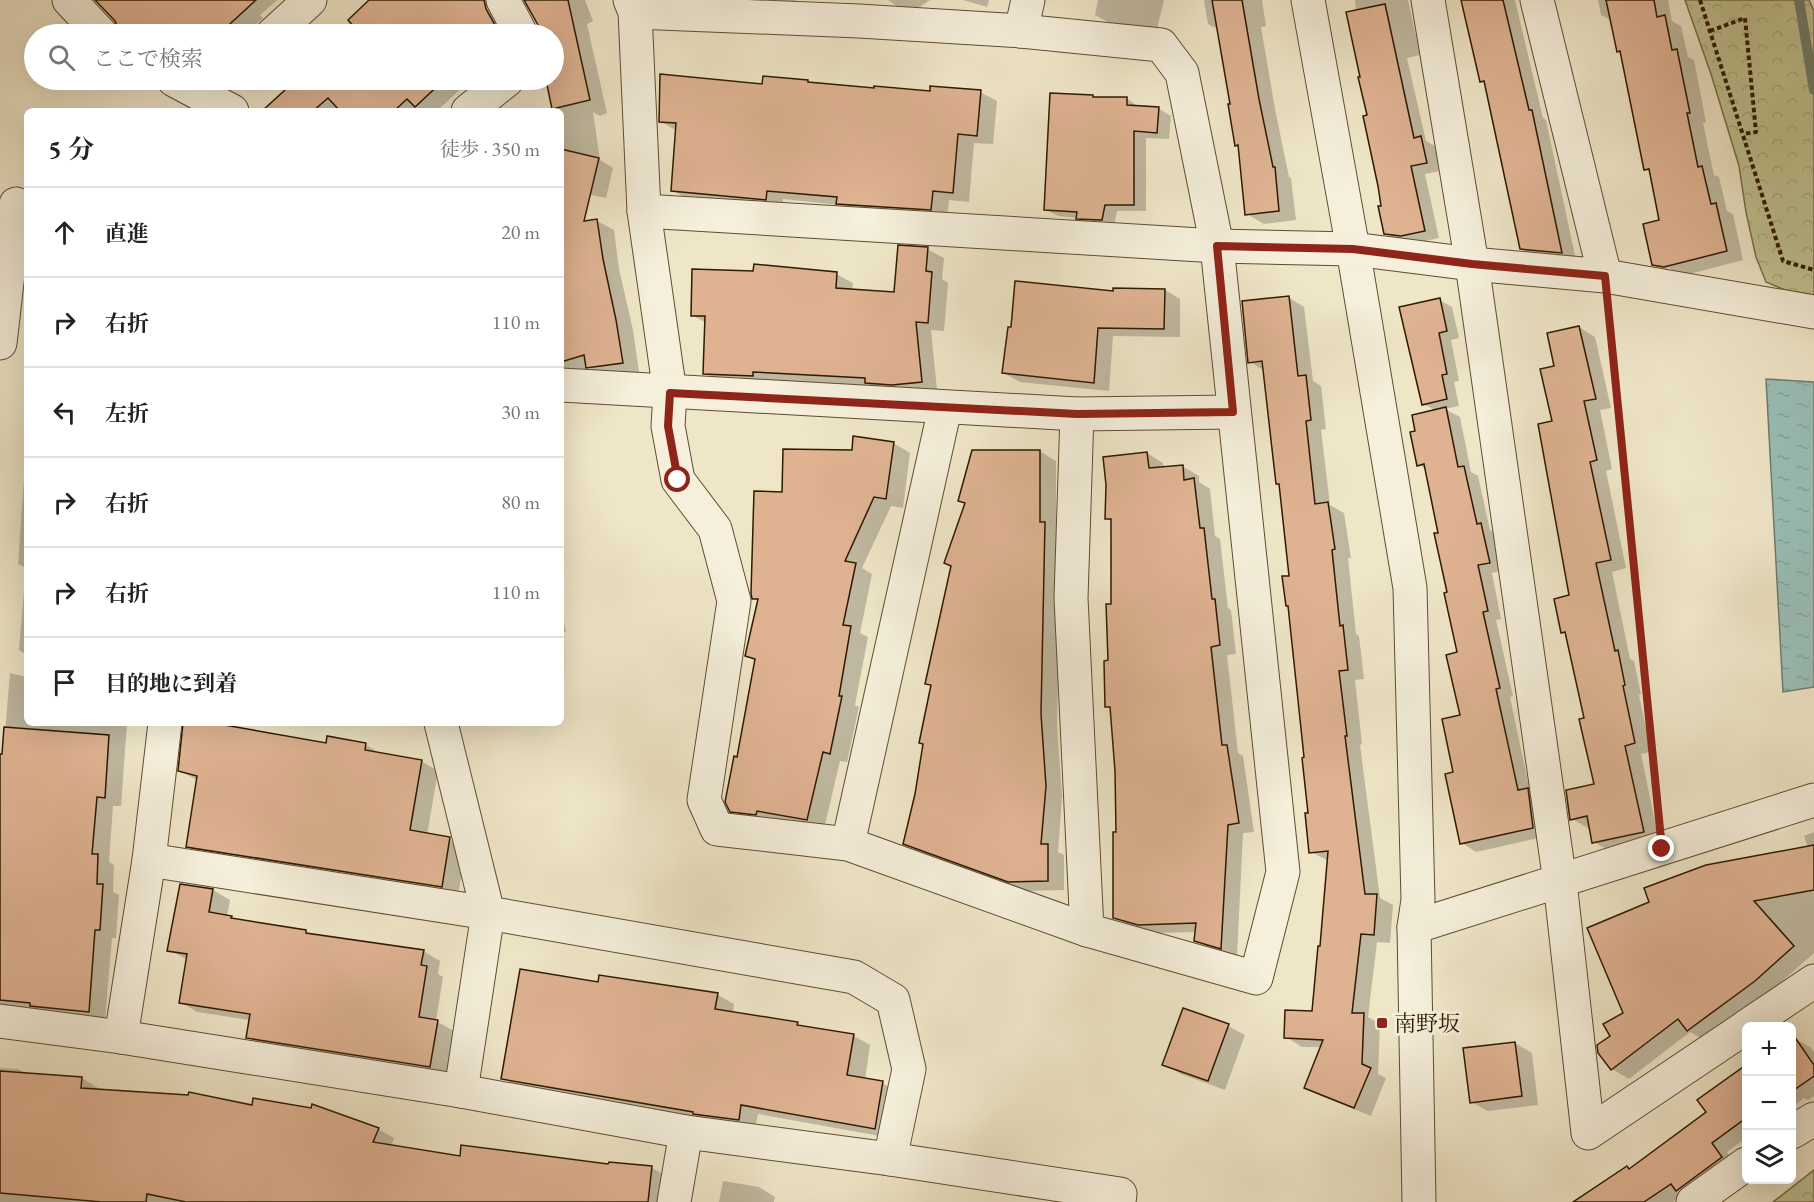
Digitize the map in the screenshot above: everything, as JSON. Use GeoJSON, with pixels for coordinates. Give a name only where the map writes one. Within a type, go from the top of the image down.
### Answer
{"type":"FeatureCollection","features":[{"type":"Feature","properties":{"kind":"street"},"geometry":{"type":"LineString","coordinates":[[69,0],[92,24]]}},
{"type":"Feature","properties":{"kind":"street"},"geometry":{"type":"LineString","coordinates":[[284,24],[310,0]]}},
{"type":"Feature","properties":{"kind":"street"},"geometry":{"type":"LineString","coordinates":[[503,0],[516,24]]}},
{"type":"Feature","properties":{"kind":"street"},"geometry":{"type":"LineString","coordinates":[[1308,0],[1410,588],[1418,900],[1414,927],[1419,1202]]}},
{"type":"Feature","properties":{"kind":"street"},"geometry":{"type":"LineString","coordinates":[[1428,0],[1472,264],[1560,882],[1588,1133],[1742,1030]]}},
{"type":"Feature","properties":{"kind":"street"},"geometry":{"type":"LineString","coordinates":[[1537,0],[1605,276]]}},
{"type":"Feature","properties":{"kind":"street"},"geometry":{"type":"LineString","coordinates":[[632,6],[1024,15],[1161,45],[1182,73],[1217,246],[1283,872],[1256,978],[1087,930],[848,844],[717,829],[704,800],[734,600],[715,529],[678,480],[668,426],[670,393],[644,211],[632,6]]}},
{"type":"Feature","properties":{"kind":"street"},"geometry":{"type":"LineString","coordinates":[[205,90],[221,95]]}},
{"type":"Feature","properties":{"kind":"street"},"geometry":{"type":"LineString","coordinates":[[472,108],[494,90]]}},
{"type":"Feature","properties":{"kind":"street"},"geometry":{"type":"LineString","coordinates":[[0,343],[14,206]]}},
{"type":"Feature","properties":{"kind":"street"},"geometry":{"type":"LineString","coordinates":[[644,211],[1217,246],[1353,249],[1472,264],[1605,276],[1814,312]]}},
{"type":"Feature","properties":{"kind":"street"},"geometry":{"type":"LineString","coordinates":[[564,385],[670,393],[1077,414],[1233,412]]}},
{"type":"Feature","properties":{"kind":"street"},"geometry":{"type":"LineString","coordinates":[[848,844],[945,408]]}},
{"type":"Feature","properties":{"kind":"street"},"geometry":{"type":"LineString","coordinates":[[1077,414],[1071,598],[1087,930]]}},
{"type":"Feature","properties":{"kind":"street"},"geometry":{"type":"LineString","coordinates":[[121,1037],[149,860],[165,726]]}},
{"type":"Feature","properties":{"kind":"street"},"geometry":{"type":"LineString","coordinates":[[442,726],[488,913],[460,1091]]}},
{"type":"Feature","properties":{"kind":"street"},"geometry":{"type":"LineString","coordinates":[[1414,927],[1814,800]]}},
{"type":"Feature","properties":{"kind":"street"},"geometry":{"type":"LineString","coordinates":[[149,860],[488,913],[854,977],[893,1000],[909,1069],[890,1159]]}},
{"type":"Feature","properties":{"kind":"street"},"geometry":{"type":"LineString","coordinates":[[1754,1022],[1814,981]]}},
{"type":"Feature","properties":{"kind":"street"},"geometry":{"type":"LineString","coordinates":[[0,1020],[460,1091],[686,1131],[1120,1194],[1119,1202]]}},
{"type":"Feature","properties":{"kind":"street"},"geometry":{"type":"LineString","coordinates":[[1795,1130],[1814,1119]]}},
{"type":"Feature","properties":{"kind":"street"},"geometry":{"type":"LineString","coordinates":[[674,1202],[686,1131]]}},
{"type":"Feature","properties":{"kind":"street"},"geometry":{"type":"LineString","coordinates":[[1693,1202],[1742,1167]]}},
{"type":"Feature","properties":{"kind":"path"},"geometry":{"type":"LineString","coordinates":[[1700,0],[1783,261],[1814,270]]}},
{"type":"Feature","properties":{"kind":"path"},"geometry":{"type":"LineString","coordinates":[[1710,31],[1745,18],[1756,132],[1743,134]]}},
{"type":"Feature","properties":{"kind":"path"},"geometry":{"type":"LineString","coordinates":[[1605,276],[1662,849]]}},
{"type":"Feature","properties":{"kind":"green space"},"geometry":{"type":"Polygon","coordinates":[[[1685,0],[1809,0],[1814,11],[1814,295],[1785,290],[1766,282],[1756,257],[1739,166],[1711,74],[1685,0]]]}},
{"type":"Feature","properties":{"kind":"green space"},"geometry":{"type":"Polygon","coordinates":[[[1814,1170],[1814,1202],[1773,1202],[1814,1170]]]}},
{"type":"Feature","properties":{"kind":"water"},"geometry":{"type":"Polygon","coordinates":[[[1766,379],[1814,382],[1814,687],[1783,692],[1766,379]]]}},
{"type":"Feature","properties":{"kind":"building"},"geometry":{"type":"Polygon","coordinates":[[[95,0],[256,0],[230,24],[116,24],[95,0]]]}},
{"type":"Feature","properties":{"kind":"building"},"geometry":{"type":"Polygon","coordinates":[[[369,0],[484,0],[494,24],[351,24],[348,20],[369,0]]]}},
{"type":"Feature","properties":{"kind":"building"},"geometry":{"type":"Polygon","coordinates":[[[524,0],[568,0],[590,100],[552,108],[548,90],[564,90],[564,24],[537,24],[524,0]]]}},
{"type":"Feature","properties":{"kind":"building"},"geometry":{"type":"Polygon","coordinates":[[[1212,0],[1242,0],[1259,99],[1273,167],[1275,167],[1279,211],[1245,215],[1238,145],[1235,146],[1212,0]]]}},
{"type":"Feature","properties":{"kind":"building"},"geometry":{"type":"Polygon","coordinates":[[[1461,0],[1503,0],[1529,110],[1532,110],[1562,253],[1520,249],[1484,81],[1480,82],[1461,0]]]}},
{"type":"Feature","properties":{"kind":"building"},"geometry":{"type":"Polygon","coordinates":[[[1606,0],[1654,0],[1657,17],[1665,15],[1672,50],[1677,49],[1698,167],[1702,166],[1711,204],[1716,203],[1727,251],[1664,267],[1652,265],[1643,224],[1659,220],[1649,169],[1644,170],[1620,51],[1617,52],[1606,0]]]}},
{"type":"Feature","properties":{"kind":"building"},"geometry":{"type":"Polygon","coordinates":[[[1385,4],[1414,138],[1421,136],[1427,163],[1411,166],[1425,231],[1401,236],[1384,234],[1378,206],[1381,206],[1378,186],[1363,116],[1367,115],[1346,12],[1385,4]]]}},
{"type":"Feature","properties":{"kind":"building"},"geometry":{"type":"Polygon","coordinates":[[[660,74],[762,84],[763,76],[874,88],[874,86],[930,91],[930,86],[981,90],[977,136],[958,134],[953,193],[933,191],[931,210],[836,204],[837,197],[767,191],[766,200],[671,191],[676,123],[659,122],[660,74]]]}},
{"type":"Feature","properties":{"kind":"building"},"geometry":{"type":"Polygon","coordinates":[[[285,90],[433,90],[415,107],[407,99],[397,108],[337,108],[328,98],[316,108],[265,108],[285,90]]]}},
{"type":"Feature","properties":{"kind":"building"},"geometry":{"type":"Polygon","coordinates":[[[1050,93],[1127,97],[1127,105],[1159,107],[1157,133],[1134,131],[1134,205],[1105,205],[1102,220],[1076,219],[1077,212],[1044,210],[1050,93]]]}},
{"type":"Feature","properties":{"kind":"building"},"geometry":{"type":"Polygon","coordinates":[[[564,150],[599,158],[584,221],[597,219],[623,363],[586,368],[584,355],[564,361],[564,150]]]}},
{"type":"Feature","properties":{"kind":"building"},"geometry":{"type":"Polygon","coordinates":[[[898,245],[928,247],[926,271],[932,272],[928,323],[916,322],[922,382],[892,385],[865,383],[865,378],[753,372],[753,376],[703,374],[705,316],[691,316],[692,269],[753,271],[754,264],[837,272],[836,288],[894,292],[898,245]]]}},
{"type":"Feature","properties":{"kind":"building"},"geometry":{"type":"Polygon","coordinates":[[[1015,281],[1113,291],[1113,288],[1165,289],[1164,329],[1098,328],[1094,383],[1002,373],[1008,327],[1011,327],[1015,281]]]}},
{"type":"Feature","properties":{"kind":"building"},"geometry":{"type":"Polygon","coordinates":[[[1289,296],[1298,376],[1306,375],[1311,420],[1306,421],[1315,504],[1328,502],[1335,549],[1332,550],[1340,626],[1343,625],[1348,670],[1339,671],[1365,894],[1377,894],[1374,935],[1361,934],[1352,1013],[1364,1013],[1362,1064],[1371,1068],[1354,1108],[1304,1088],[1323,1040],[1284,1038],[1285,1010],[1312,1011],[1328,851],[1309,853],[1305,813],[1308,813],[1302,758],[1304,757],[1288,606],[1286,606],[1282,576],[1289,576],[1279,484],[1276,484],[1262,361],[1248,363],[1242,301],[1289,296]]]}},
{"type":"Feature","properties":{"kind":"building"},"geometry":{"type":"Polygon","coordinates":[[[1440,298],[1447,331],[1439,333],[1447,374],[1442,375],[1447,399],[1422,405],[1399,307],[1440,298]]]}},
{"type":"Feature","properties":{"kind":"building"},"geometry":{"type":"Polygon","coordinates":[[[1579,326],[1596,399],[1584,401],[1597,460],[1590,462],[1611,560],[1596,563],[1615,651],[1618,650],[1625,685],[1623,686],[1635,743],[1625,746],[1644,832],[1592,843],[1587,816],[1570,820],[1566,790],[1594,784],[1579,719],[1584,718],[1565,632],[1561,633],[1554,599],[1569,595],[1538,424],[1552,421],[1540,369],[1554,366],[1547,333],[1579,326]]]}},
{"type":"Feature","properties":{"kind":"building"},"geometry":{"type":"Polygon","coordinates":[[[1446,407],[1458,467],[1464,466],[1477,524],[1481,523],[1490,563],[1478,565],[1488,611],[1483,612],[1500,688],[1496,689],[1518,790],[1528,788],[1533,828],[1460,844],[1445,774],[1453,772],[1442,719],[1460,715],[1446,655],[1457,652],[1444,593],[1447,592],[1434,533],[1438,533],[1424,464],[1417,466],[1410,432],[1415,431],[1412,415],[1446,407]]]}},
{"type":"Feature","properties":{"kind":"building"},"geometry":{"type":"Polygon","coordinates":[[[853,436],[894,442],[886,499],[874,497],[845,561],[856,563],[843,625],[851,626],[839,696],[842,696],[830,754],[823,752],[807,820],[757,811],[756,815],[730,812],[725,802],[734,756],[737,757],[755,659],[745,656],[758,599],[752,599],[751,593],[754,491],[782,492],[783,449],[852,450],[853,436]]]}},
{"type":"Feature","properties":{"kind":"building"},"geometry":{"type":"Polygon","coordinates":[[[972,450],[1040,450],[1040,522],[1045,522],[1041,714],[1046,786],[1041,844],[1048,844],[1048,881],[1008,882],[903,844],[915,794],[923,744],[919,743],[931,685],[925,684],[951,566],[944,563],[965,503],[958,501],[972,450]]]}},
{"type":"Feature","properties":{"kind":"building"},"geometry":{"type":"Polygon","coordinates":[[[1147,452],[1149,468],[1183,465],[1184,480],[1194,478],[1200,528],[1204,528],[1212,599],[1215,599],[1220,645],[1211,647],[1222,745],[1227,745],[1239,823],[1228,825],[1221,949],[1194,941],[1196,923],[1138,925],[1113,918],[1113,832],[1116,832],[1115,771],[1110,707],[1105,707],[1104,661],[1108,660],[1106,604],[1111,604],[1111,519],[1105,519],[1106,485],[1103,457],[1147,452]]]}},
{"type":"Feature","properties":{"kind":"building"},"geometry":{"type":"Polygon","coordinates":[[[183,726],[230,726],[326,743],[327,736],[366,743],[365,750],[422,760],[410,830],[450,837],[442,887],[186,847],[197,776],[178,771],[183,726]]]}},
{"type":"Feature","properties":{"kind":"building"},"geometry":{"type":"Polygon","coordinates":[[[4,727],[109,735],[105,798],[97,797],[92,854],[98,854],[97,884],[103,884],[100,930],[95,930],[89,1012],[30,1006],[30,1003],[0,1000],[0,754],[2,754],[4,727]]]}},
{"type":"Feature","properties":{"kind":"building"},"geometry":{"type":"Polygon","coordinates":[[[1814,845],[1814,890],[1754,901],[1794,946],[1755,981],[1687,1031],[1678,1019],[1611,1070],[1598,1053],[1597,1045],[1610,1036],[1603,1024],[1623,1013],[1587,928],[1649,902],[1644,888],[1706,865],[1814,845]]]}},
{"type":"Feature","properties":{"kind":"building"},"geometry":{"type":"Polygon","coordinates":[[[180,884],[213,889],[209,912],[232,916],[231,918],[306,930],[306,933],[424,950],[421,965],[427,966],[419,1017],[438,1020],[430,1067],[246,1038],[250,1014],[179,1003],[187,954],[167,951],[180,884]]]}},
{"type":"Feature","properties":{"kind":"building"},"geometry":{"type":"Polygon","coordinates":[[[520,969],[598,982],[599,975],[718,993],[715,1009],[798,1022],[797,1025],[854,1034],[847,1075],[883,1081],[875,1129],[741,1105],[739,1120],[693,1114],[693,1112],[501,1079],[520,969]]]}},
{"type":"Feature","properties":{"kind":"building"},"geometry":{"type":"Polygon","coordinates":[[[1183,1008],[1229,1024],[1208,1081],[1162,1065],[1183,1008]]]}},
{"type":"Feature","properties":{"kind":"building"},"geometry":{"type":"Polygon","coordinates":[[[1796,1039],[1814,1065],[1814,1076],[1796,1089],[1796,1039]]]}},
{"type":"Feature","properties":{"kind":"building"},"geometry":{"type":"Polygon","coordinates":[[[1515,1042],[1522,1096],[1470,1103],[1463,1048],[1515,1042]]]}},
{"type":"Feature","properties":{"kind":"building"},"geometry":{"type":"Polygon","coordinates":[[[1742,1068],[1742,1121],[1712,1143],[1722,1157],[1676,1191],[1671,1184],[1644,1202],[1573,1202],[1627,1166],[1629,1169],[1706,1112],[1697,1100],[1742,1068]]]}},
{"type":"Feature","properties":{"kind":"building"},"geometry":{"type":"Polygon","coordinates":[[[0,1071],[82,1077],[81,1088],[188,1095],[189,1092],[252,1105],[253,1098],[311,1108],[312,1104],[379,1128],[373,1142],[460,1156],[461,1145],[608,1164],[609,1162],[652,1166],[648,1202],[186,1202],[147,1194],[146,1202],[102,1202],[0,1193],[0,1071]]]}},
{"type":"Feature","properties":{"kind":"waterway"},"geometry":{"type":"LineString","coordinates":[[1799,0],[1814,90]]}},
{"type":"Feature","properties":{"kind":"place","name":"南野坂"},"geometry":{"type":"Point","coordinates":[1382,1023]}},
{"type":"Feature","properties":{"kind":"route"},"geometry":{"type":"LineString","coordinates":[[678,480],[668,426],[670,393],[1077,414],[1233,412],[1217,246],[1353,249],[1472,264],[1605,276],[1662,849]]}}]}
